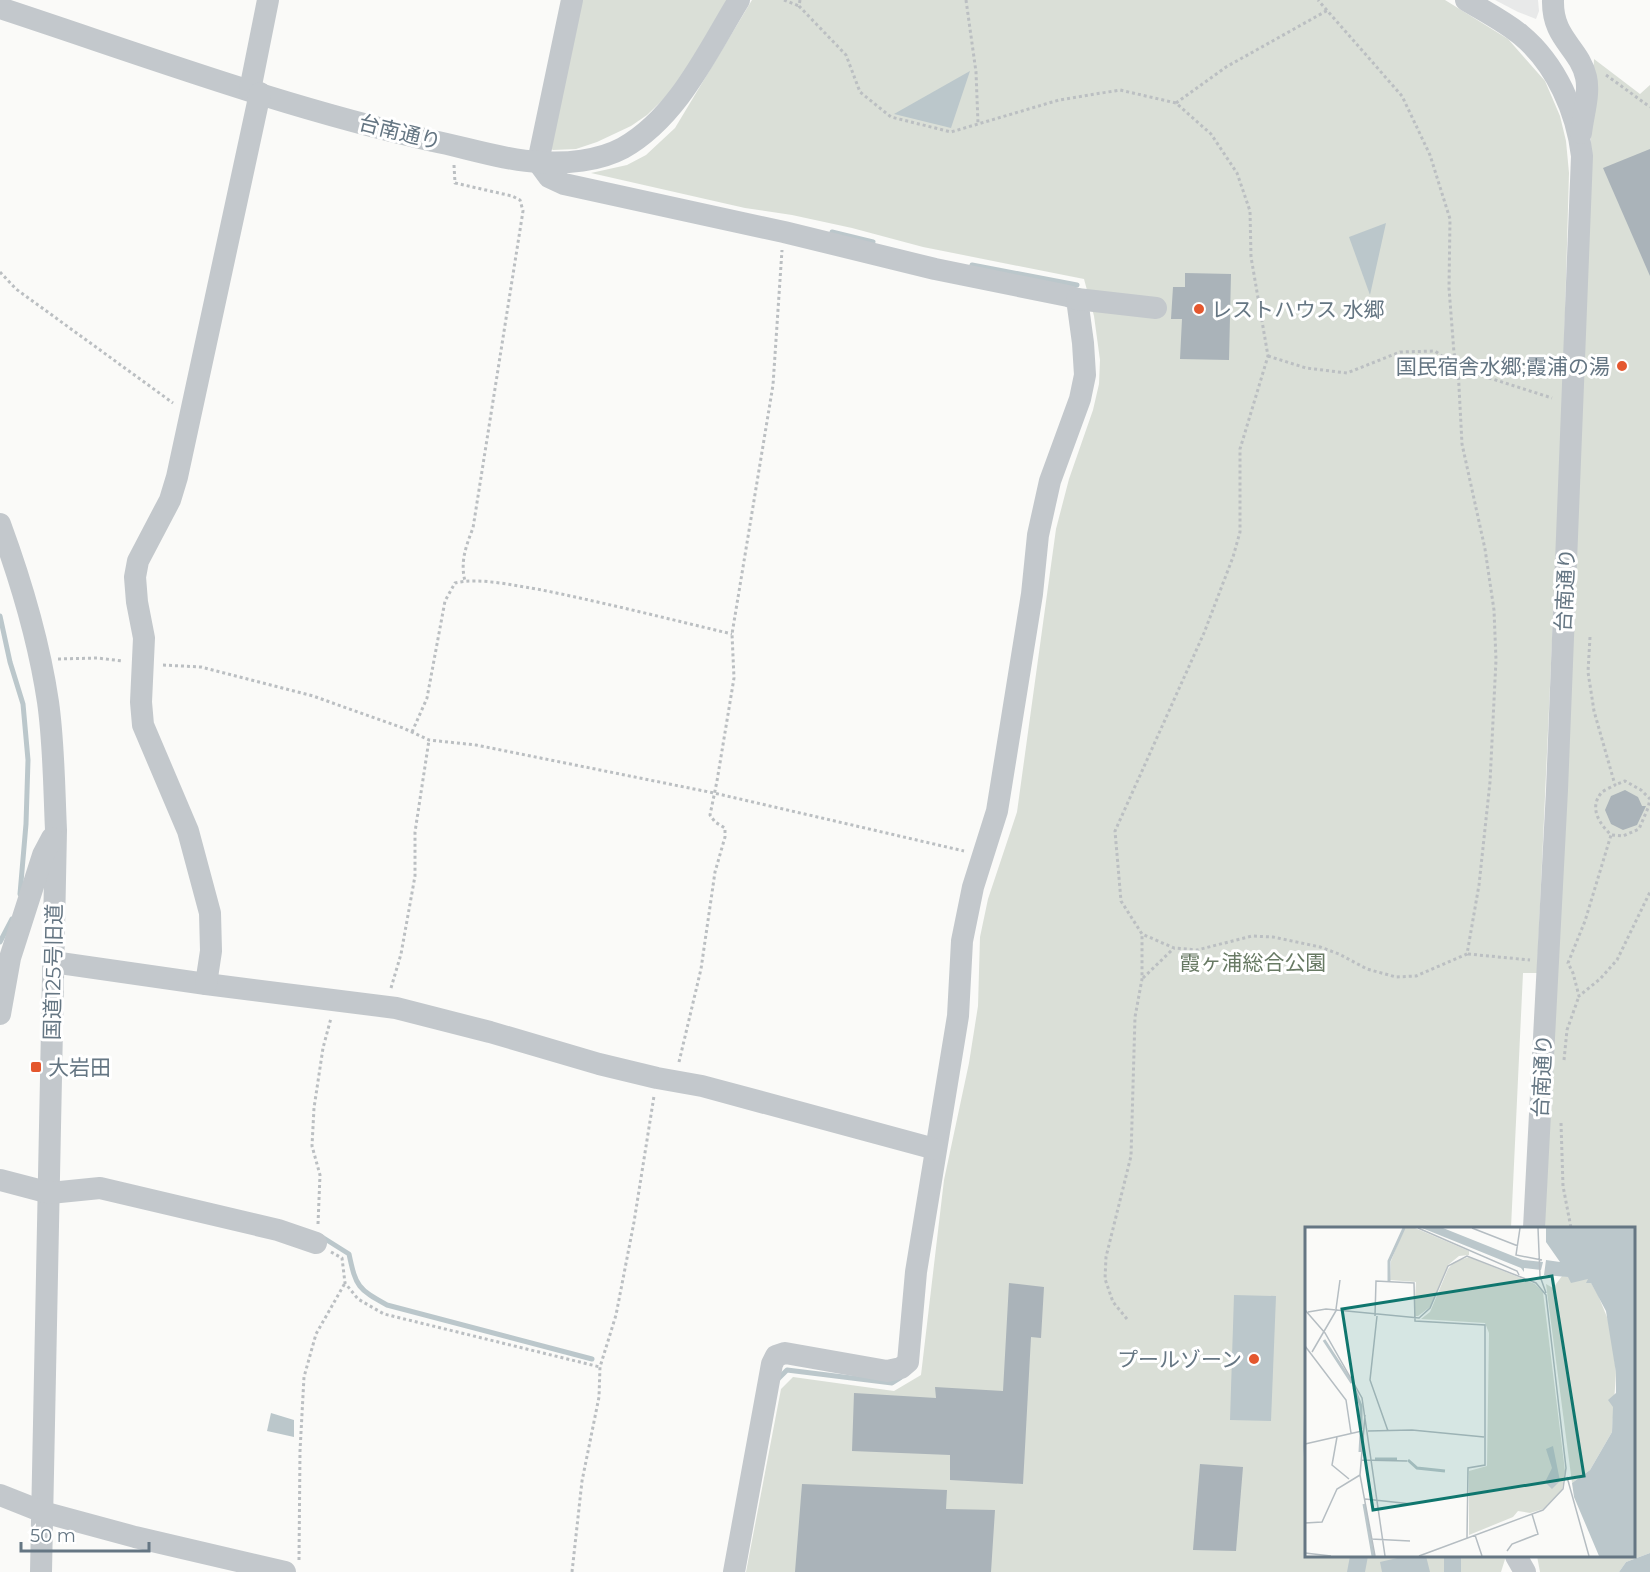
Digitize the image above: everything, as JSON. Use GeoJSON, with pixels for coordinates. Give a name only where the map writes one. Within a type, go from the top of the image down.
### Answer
{"type":"FeatureCollection","features":[{"type":"Feature","properties":{"kind":"street"},"geometry":{"type":"LineString","coordinates":[[206,984],[211,951],[210,913],[188,831],[143,725],[141,702],[144,638],[135,577],[138,561],[170,500],[177,477],[255,91],[268,0]]}},
{"type":"Feature","properties":{"kind":"street"},"geometry":{"type":"LineString","coordinates":[[573,0],[538,162],[549,177],[564,184],[784,232],[935,269],[1077,299],[1156,308]]}},
{"type":"Feature","properties":{"kind":"street","name":"台南通り"},"geometry":{"type":"LineString","coordinates":[[0,8],[312,111],[456,146],[538,162],[579,161],[604,155],[622,148],[660,120],[679,98],[739,0]]}},
{"type":"Feature","properties":{"kind":"street","name":"台南通り"},"geometry":{"type":"LineString","coordinates":[[1466,0],[1520,34],[1540,54],[1565,96],[1580,138],[1581,156],[1557,790],[1534,1227]]}},
{"type":"Feature","properties":{"kind":"street"},"geometry":{"type":"LineString","coordinates":[[1553,0],[1556,24],[1586,75],[1588,88],[1580,138]]}},
{"type":"Feature","properties":{"kind":"street"},"geometry":{"type":"LineString","coordinates":[[734,1572],[772,1364],[776,1356],[785,1353],[887,1371],[901,1368],[908,1362],[916,1272],[958,1016],[962,941],[973,887],[997,811],[1032,594],[1038,535],[1050,481],[1080,399],[1085,375],[1077,299]]}},
{"type":"Feature","properties":{"kind":"street","name":"国道125号旧道"},"geometry":{"type":"LineString","coordinates":[[0,524],[29,611],[48,700],[56,830],[41,1572]]}},
{"type":"Feature","properties":{"kind":"street"},"geometry":{"type":"LineString","coordinates":[[0,1014],[5,958],[43,855],[56,830]]}},
{"type":"Feature","properties":{"kind":"street"},"geometry":{"type":"LineString","coordinates":[[53,962],[385,1007],[490,1032],[599,1064],[768,1103],[935,1149]]}},
{"type":"Feature","properties":{"kind":"street"},"geometry":{"type":"LineString","coordinates":[[0,1180],[50,1193],[100,1188],[278,1230],[316,1243]]}},
{"type":"Feature","properties":{"kind":"street"},"geometry":{"type":"LineString","coordinates":[[0,1495],[43,1512],[135,1537],[292,1567]]}},
{"type":"Feature","properties":{"kind":"street"},"geometry":{"type":"LineString","coordinates":[[1509,1572],[1515,1557]]}},
{"type":"Feature","properties":{"kind":"street"},"geometry":{"type":"LineString","coordinates":[[1516,1557],[1526,1572]]}},
{"type":"Feature","properties":{"kind":"path"},"geometry":{"type":"LineString","coordinates":[[784,0],[799,6],[846,56],[860,92],[891,117],[951,132],[1059,100],[1120,90],[1176,103],[1211,134],[1237,173],[1250,211],[1251,257],[1268,356],[1240,449],[1240,532],[1204,633],[1115,831],[1121,901],[1142,934],[1142,979],[1135,1017],[1131,1156],[1106,1257],[1105,1279],[1113,1302],[1126,1319]]}},
{"type":"Feature","properties":{"kind":"path"},"geometry":{"type":"LineString","coordinates":[[799,6],[800,0]]}},
{"type":"Feature","properties":{"kind":"path"},"geometry":{"type":"LineString","coordinates":[[966,0],[976,72],[978,123]]}},
{"type":"Feature","properties":{"kind":"path"},"geometry":{"type":"LineString","coordinates":[[1318,0],[1402,96],[1430,155],[1450,219],[1449,288],[1458,368],[1462,444],[1485,549],[1494,610],[1496,660],[1490,782],[1479,885],[1467,954]]}},
{"type":"Feature","properties":{"kind":"path"},"geometry":{"type":"LineString","coordinates":[[1176,103],[1226,67],[1328,10]]}},
{"type":"Feature","properties":{"kind":"path"},"geometry":{"type":"LineString","coordinates":[[1602,72],[1650,107]]}},
{"type":"Feature","properties":{"kind":"path"},"geometry":{"type":"LineString","coordinates":[[456,146],[453,174],[455,183],[520,200],[523,211],[473,528],[464,554],[462,571],[465,580]]}},
{"type":"Feature","properties":{"kind":"path"},"geometry":{"type":"LineString","coordinates":[[572,1572],[582,1481],[599,1397],[600,1367],[616,1315],[666,1080],[701,969],[715,872],[725,837],[724,828],[710,815],[734,678],[732,634],[773,385],[784,232]]}},
{"type":"Feature","properties":{"kind":"path"},"geometry":{"type":"LineString","coordinates":[[0,272],[16,289],[150,387],[176,405],[191,411]]}},
{"type":"Feature","properties":{"kind":"path"},"geometry":{"type":"LineString","coordinates":[[1268,356],[1306,368],[1347,373],[1401,352],[1435,351],[1458,368],[1562,401]]}},
{"type":"Feature","properties":{"kind":"path"},"geometry":{"type":"LineString","coordinates":[[412,732],[427,698],[445,601],[455,584],[465,580],[516,585],[732,634]]}},
{"type":"Feature","properties":{"kind":"path"},"geometry":{"type":"LineString","coordinates":[[1590,637],[1588,672],[1593,701],[1615,785]]}},
{"type":"Feature","properties":{"kind":"path"},"geometry":{"type":"LineString","coordinates":[[40,662],[64,658],[97,658],[143,665],[201,667],[313,696],[429,740],[476,745],[714,793],[983,855]]}},
{"type":"Feature","properties":{"kind":"path"},"geometry":{"type":"LineString","coordinates":[[385,1007],[401,954],[415,876],[415,832],[429,740]]}},
{"type":"Feature","properties":{"kind":"path"},"geometry":{"type":"LineString","coordinates":[[1625,781],[1633,784],[1650,799],[1639,829],[1623,836],[1611,835],[1598,822],[1596,806],[1602,793],[1625,781]]}},
{"type":"Feature","properties":{"kind":"path"},"geometry":{"type":"LineString","coordinates":[[1579,996],[1568,963],[1585,921],[1611,835]]}},
{"type":"Feature","properties":{"kind":"path"},"geometry":{"type":"LineString","coordinates":[[1564,1063],[1567,1030],[1579,996],[1600,979],[1617,960],[1650,892]]}},
{"type":"Feature","properties":{"kind":"path"},"geometry":{"type":"LineString","coordinates":[[1142,934],[1174,948],[1197,950],[1252,936],[1273,937],[1320,947],[1367,969],[1396,977],[1416,976],[1467,954],[1532,961]]}},
{"type":"Feature","properties":{"kind":"path"},"geometry":{"type":"LineString","coordinates":[[1142,979],[1174,948]]}},
{"type":"Feature","properties":{"kind":"path"},"geometry":{"type":"LineString","coordinates":[[335,1000],[323,1048],[314,1108],[312,1146],[320,1175],[316,1243],[342,1258],[345,1283],[358,1299],[384,1314],[600,1367]]}},
{"type":"Feature","properties":{"kind":"path"},"geometry":{"type":"LineString","coordinates":[[1561,1119],[1561,1165],[1571,1227]]}},
{"type":"Feature","properties":{"kind":"path"},"geometry":{"type":"LineString","coordinates":[[292,1567],[304,1377],[316,1334],[345,1283]]}},
{"type":"Feature","properties":{"kind":"shaded area"},"geometry":{"type":"Polygon","coordinates":[[[1495,0],[1538,0],[1539,11],[1536,19],[1495,0]]]}},
{"type":"Feature","properties":{"kind":"shaded area"},"geometry":{"type":"Polygon","coordinates":[[[970,71],[951,128],[894,114],[970,71]]]}},
{"type":"Feature","properties":{"kind":"shaded area"},"geometry":{"type":"Polygon","coordinates":[[[1386,223],[1370,295],[1349,237],[1386,223]]]}},
{"type":"Feature","properties":{"kind":"shaded area"},"geometry":{"type":"Polygon","coordinates":[[[1234,1295],[1276,1296],[1271,1421],[1230,1420],[1234,1295]]]}},
{"type":"Feature","properties":{"kind":"shaded area"},"geometry":{"type":"Polygon","coordinates":[[[1305,1378],[1305,1458],[1303,1447],[1305,1378]]]}},
{"type":"Feature","properties":{"kind":"shaded area"},"geometry":{"type":"Polygon","coordinates":[[[271,1413],[294,1420],[294,1437],[267,1431],[271,1413]]]}},
{"type":"Feature","properties":{"kind":"shaded area"},"geometry":{"type":"Polygon","coordinates":[[[1650,1553],[1650,1572],[1619,1572],[1626,1562],[1650,1553]]]}},
{"type":"Feature","properties":{"kind":"shaded area"},"geometry":{"type":"Polygon","coordinates":[[[1350,1557],[1368,1557],[1365,1572],[1347,1572],[1350,1557]]]}},
{"type":"Feature","properties":{"kind":"shaded area"},"geometry":{"type":"Polygon","coordinates":[[[1402,1557],[1426,1557],[1430,1572],[1382,1572],[1380,1562],[1402,1557]]]}},
{"type":"Feature","properties":{"kind":"shaded area"},"geometry":{"type":"Polygon","coordinates":[[[1444,1557],[1461,1557],[1461,1572],[1444,1572],[1444,1557]]]}},
{"type":"Feature","properties":{"kind":"green space"},"geometry":{"type":"Polygon","coordinates":[[[579,0],[727,0],[675,88],[647,115],[631,126],[597,142],[576,149],[553,150],[549,148],[579,0]]]}},
{"type":"Feature","properties":{"kind":"green space","name":"霞ヶ浦総合公園"},"geometry":{"type":"Polygon","coordinates":[[[752,0],[1445,0],[1508,39],[1545,81],[1560,116],[1566,141],[1569,173],[1562,421],[1537,973],[1523,973],[1511,1227],[1305,1227],[1305,1557],[1506,1557],[1501,1572],[746,1572],[781,1389],[793,1377],[894,1391],[921,1375],[944,1180],[969,1063],[978,1006],[980,937],[988,899],[1017,812],[1056,529],[1069,479],[1093,410],[1099,384],[1100,360],[1094,316],[1084,279],[923,247],[852,228],[745,208],[591,173],[627,165],[646,155],[675,128],[752,0]]]}},
{"type":"Feature","properties":{"kind":"green space"},"geometry":{"type":"Polygon","coordinates":[[[1594,59],[1640,94],[1650,85],[1650,1553],[1626,1562],[1619,1572],[1540,1572],[1537,1557],[1635,1557],[1635,1227],[1538,1227],[1594,59]]]}},
{"type":"Feature","properties":{"kind":"building"},"geometry":{"type":"Polygon","coordinates":[[[1650,149],[1650,276],[1603,168],[1650,149]]]}},
{"type":"Feature","properties":{"kind":"building"},"geometry":{"type":"Polygon","coordinates":[[[1185,273],[1231,274],[1229,360],[1180,359],[1182,319],[1171,319],[1173,287],[1185,287],[1185,273]]]}},
{"type":"Feature","properties":{"kind":"building"},"geometry":{"type":"Polygon","coordinates":[[[1625,790],[1638,797],[1642,806],[1646,806],[1637,825],[1623,830],[1611,824],[1605,810],[1611,796],[1625,790]]]}},
{"type":"Feature","properties":{"kind":"building"},"geometry":{"type":"Polygon","coordinates":[[[1009,1283],[1044,1287],[1041,1338],[1031,1337],[1023,1484],[950,1480],[950,1455],[852,1451],[854,1393],[936,1398],[935,1387],[1003,1391],[1009,1283]]]}},
{"type":"Feature","properties":{"kind":"building"},"geometry":{"type":"Polygon","coordinates":[[[1200,1464],[1243,1467],[1236,1551],[1193,1550],[1200,1464]]]}},
{"type":"Feature","properties":{"kind":"building"},"geometry":{"type":"Polygon","coordinates":[[[802,1484],[947,1490],[946,1509],[995,1510],[991,1572],[795,1572],[802,1484]]]}},
{"type":"Feature","properties":{"kind":"waterway"},"geometry":{"type":"LineString","coordinates":[[832,232],[873,242]]}},
{"type":"Feature","properties":{"kind":"waterway"},"geometry":{"type":"LineString","coordinates":[[972,265],[1077,285]]}},
{"type":"Feature","properties":{"kind":"waterway"},"geometry":{"type":"LineString","coordinates":[[0,616],[10,662],[23,704],[28,760],[26,824],[20,894]]}},
{"type":"Feature","properties":{"kind":"waterway"},"geometry":{"type":"LineString","coordinates":[[0,942],[12,919]]}},
{"type":"Feature","properties":{"kind":"waterway"},"geometry":{"type":"LineString","coordinates":[[322,1237],[349,1254],[356,1280],[360,1286],[387,1305],[592,1359]]}},
{"type":"Feature","properties":{"kind":"waterway"},"geometry":{"type":"LineString","coordinates":[[778,1379],[787,1370],[892,1383],[900,1378]]}},
{"type":"Feature","properties":{"kind":"place","name":"レストハウス 水郷"},"geometry":{"type":"Point","coordinates":[1199,309]}},
{"type":"Feature","properties":{"kind":"place","name":"国民宿舎水郷;霞浦の湯"},"geometry":{"type":"Point","coordinates":[1622,366]}},
{"type":"Feature","properties":{"kind":"place","name":"大岩田"},"geometry":{"type":"Point","coordinates":[36,1067]}},
{"type":"Feature","properties":{"kind":"place","name":"プールゾーン"},"geometry":{"type":"Point","coordinates":[1254,1359]}}]}
